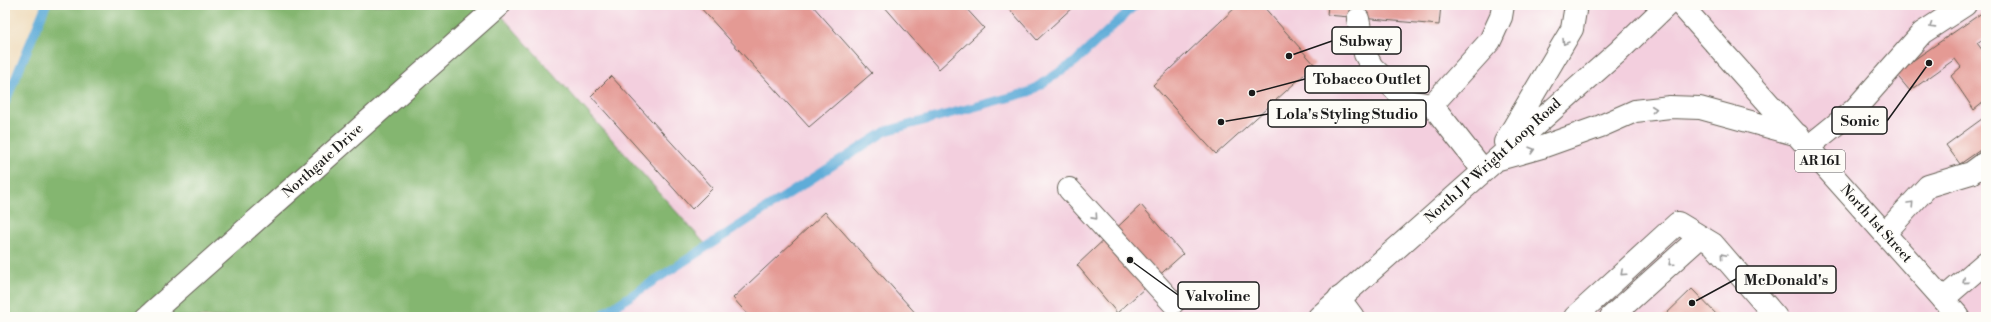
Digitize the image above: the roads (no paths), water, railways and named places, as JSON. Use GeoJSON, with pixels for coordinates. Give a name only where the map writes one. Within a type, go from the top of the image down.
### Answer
{"type":"FeatureCollection","features":[{"type":"Feature","properties":{"kind":"main road","name":"Northgate Drive"},"geometry":{"type":"LineString","coordinates":[[147,317],[499,5]]}},
{"type":"Feature","properties":{"kind":"main road"},"geometry":{"type":"LineString","coordinates":[[1432,105],[1490,41],[1501,17],[1503,5]]}},
{"type":"Feature","properties":{"kind":"main road"},"geometry":{"type":"LineString","coordinates":[[1488,166],[1572,29],[1576,5]]}},
{"type":"Feature","properties":{"kind":"main road","name":"North J P Wright Loop Road"},"geometry":{"type":"LineString","coordinates":[[1319,317],[1619,51],[1667,5]]}},
{"type":"Feature","properties":{"kind":"main road","name":"North 1st Street"},"geometry":{"type":"LineString","coordinates":[[1681,5],[1959,317]]}},
{"type":"Feature","properties":{"kind":"main road"},"geometry":{"type":"LineString","coordinates":[[1488,166],[1601,126],[1635,111],[1670,107],[1700,108],[1803,141],[1855,109],[1922,33],[1965,5]]}},
{"type":"Feature","properties":{"kind":"main road"},"geometry":{"type":"LineString","coordinates":[[1358,19],[1365,54],[1372,67],[1407,101],[1432,105],[1488,166]]}},
{"type":"Feature","properties":{"kind":"main road"},"geometry":{"type":"LineString","coordinates":[[1885,233],[1928,186],[1971,173],[1986,162]]}},
{"type":"Feature","properties":{"kind":"main road"},"geometry":{"type":"LineString","coordinates":[[1068,188],[1173,303]]}},
{"type":"Feature","properties":{"kind":"main road"},"geometry":{"type":"LineString","coordinates":[[1575,317],[1678,223],[1713,244],[1776,317]]}},
{"type":"Feature","properties":{"kind":"main road"},"geometry":{"type":"LineString","coordinates":[[1610,317],[1700,237]]}},
{"type":"Feature","properties":{"kind":"main road"},"geometry":{"type":"LineString","coordinates":[[1943,299],[1986,262]]}},
{"type":"Feature","properties":{"kind":"main road"},"geometry":{"type":"LineString","coordinates":[[1339,298],[1353,317]]}},
{"type":"Feature","properties":{"kind":"waterway"},"geometry":{"type":"LineString","coordinates":[[5,103],[46,5]]}},
{"type":"Feature","properties":{"kind":"waterway"},"geometry":{"type":"LineString","coordinates":[[598,317],[886,131],[1029,92],[1075,62],[1135,5]]}},
{"type":"Feature","properties":{"kind":"place","name":"Subway"},"geometry":{"type":"Point","coordinates":[1289,56]}},
{"type":"Feature","properties":{"kind":"place","name":"Sonic"},"geometry":{"type":"Point","coordinates":[1929,63]}},
{"type":"Feature","properties":{"kind":"place","name":"Tobacco Outlet"},"geometry":{"type":"Point","coordinates":[1252,93]}},
{"type":"Feature","properties":{"kind":"place","name":"Lola's Styling Studio"},"geometry":{"type":"Point","coordinates":[1221,122]}},
{"type":"Feature","properties":{"kind":"place","name":"Valvoline"},"geometry":{"type":"Point","coordinates":[1130,260]}},
{"type":"Feature","properties":{"kind":"place","name":"McDonald's"},"geometry":{"type":"Point","coordinates":[1692,303]}}]}
